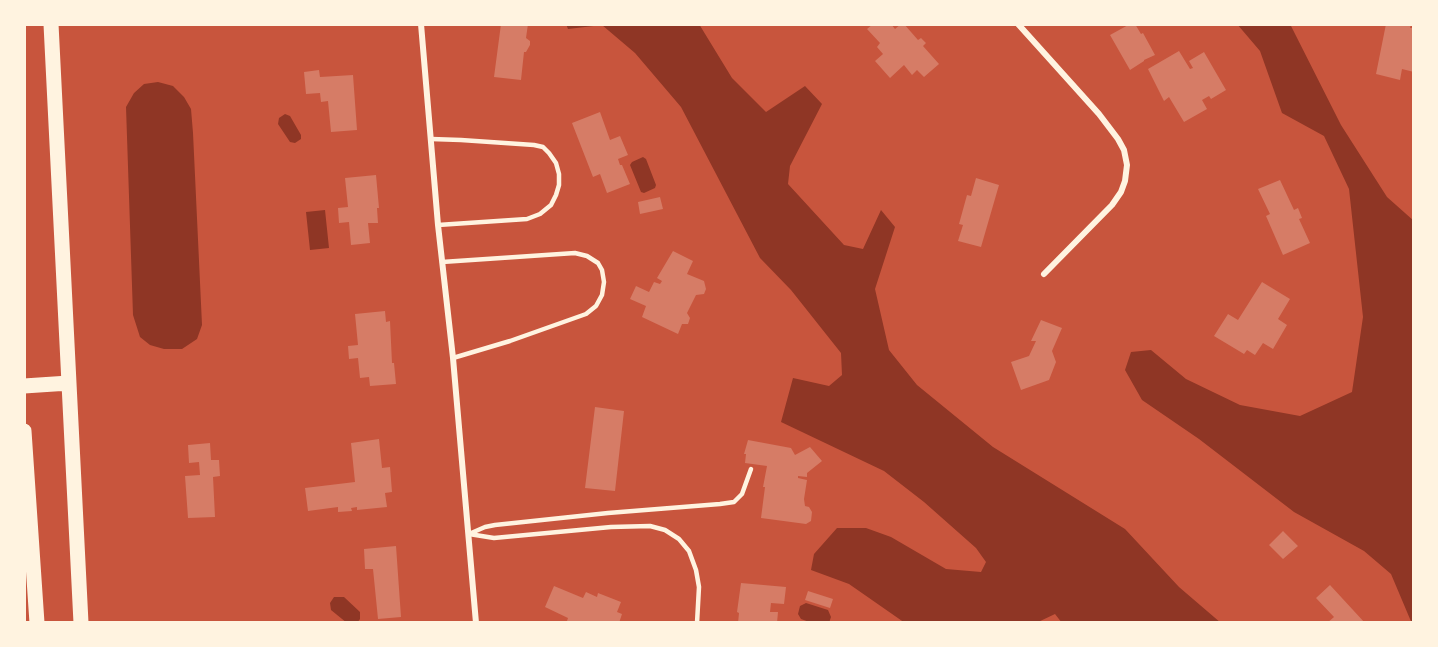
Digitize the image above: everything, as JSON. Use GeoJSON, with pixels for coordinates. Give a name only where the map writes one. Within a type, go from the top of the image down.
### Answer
{"type":"FeatureCollection","features":[{"type":"Feature","properties":{"kind":"main road"},"geometry":{"type":"LineString","coordinates":[[51,24],[81,623]]}},
{"type":"Feature","properties":{"kind":"main road"},"geometry":{"type":"LineString","coordinates":[[24,386],[69,382]]}},
{"type":"Feature","properties":{"kind":"main road"},"geometry":{"type":"LineString","coordinates":[[24,431],[37,623]]}},
{"type":"Feature","properties":{"kind":"street"},"geometry":{"type":"LineString","coordinates":[[421,24],[476,623]]}},
{"type":"Feature","properties":{"kind":"street"},"geometry":{"type":"LineString","coordinates":[[1018,24],[1099,114],[1124,150],[1126,165],[1125,181],[1112,205],[1044,274]]}},
{"type":"Feature","properties":{"kind":"lane"},"geometry":{"type":"LineString","coordinates":[[431,139],[543,147],[556,164],[559,174],[556,195],[550,205],[540,214],[527,219],[438,225]]}},
{"type":"Feature","properties":{"kind":"lane"},"geometry":{"type":"LineString","coordinates":[[442,262],[575,253],[587,256],[598,263],[604,282],[602,295],[596,306],[586,314],[453,358]]}},
{"type":"Feature","properties":{"kind":"lane"},"geometry":{"type":"LineString","coordinates":[[469,534],[495,525],[735,502],[742,494],[751,469]]}},
{"type":"Feature","properties":{"kind":"lane"},"geometry":{"type":"LineString","coordinates":[[469,534],[494,538],[611,527],[650,526],[665,530],[679,539],[689,551],[696,570],[699,587],[697,623]]}},
{"type":"Feature","properties":{"kind":"shaded area"},"geometry":{"type":"Polygon","coordinates":[[[566,24],[699,24],[732,78],[766,112],[805,86],[822,104],[790,166],[788,184],[844,245],[863,249],[881,210],[895,227],[875,289],[889,350],[917,385],[993,447],[1125,529],[1179,587],[1221,623],[1062,623],[1055,614],[1036,623],[905,623],[849,584],[811,570],[814,554],[837,528],[866,528],[891,537],[946,569],[981,572],[986,562],[976,548],[924,502],[884,471],[781,422],[793,378],[829,386],[842,375],[841,353],[791,290],[760,258],[681,107],[635,53],[602,25],[568,29],[566,24]]]}},
{"type":"Feature","properties":{"kind":"shaded area"},"geometry":{"type":"Polygon","coordinates":[[[1237,24],[1290,24],[1341,125],[1387,197],[1414,221],[1414,623],[1410,619],[1391,574],[1364,551],[1294,512],[1199,439],[1142,400],[1125,370],[1131,352],[1151,350],[1186,379],[1240,405],[1300,416],[1352,392],[1363,317],[1349,189],[1324,136],[1282,113],[1260,51],[1237,24]]]}},
{"type":"Feature","properties":{"kind":"shaded area"},"geometry":{"type":"Polygon","coordinates":[[[158,82],[173,86],[184,97],[191,109],[202,325],[197,339],[182,349],[164,349],[150,345],[140,337],[133,315],[126,107],[134,93],[144,84],[158,82]]]}},
{"type":"Feature","properties":{"kind":"shaded area"},"geometry":{"type":"Polygon","coordinates":[[[285,114],[290,116],[301,135],[301,139],[295,143],[290,142],[278,124],[279,118],[285,114]]]}},
{"type":"Feature","properties":{"kind":"shaded area"},"geometry":{"type":"Polygon","coordinates":[[[643,157],[646,159],[656,185],[655,188],[644,193],[641,192],[630,165],[643,157]]]}},
{"type":"Feature","properties":{"kind":"shaded area"},"geometry":{"type":"Polygon","coordinates":[[[325,210],[329,248],[310,250],[306,212],[325,210]]]}},
{"type":"Feature","properties":{"kind":"shaded area"},"geometry":{"type":"Polygon","coordinates":[[[334,597],[344,597],[360,612],[360,619],[357,623],[347,623],[331,610],[330,603],[334,597]]]}},
{"type":"Feature","properties":{"kind":"shaded area"},"geometry":{"type":"Polygon","coordinates":[[[806,603],[828,610],[831,617],[829,623],[812,623],[801,619],[798,614],[800,606],[806,603]]]}},
{"type":"Feature","properties":{"kind":"building"},"geometry":{"type":"Polygon","coordinates":[[[501,24],[528,24],[526,38],[530,41],[530,45],[524,52],[521,80],[494,77],[501,24]]]}},
{"type":"Feature","properties":{"kind":"building"},"geometry":{"type":"Polygon","coordinates":[[[873,24],[891,24],[895,29],[904,24],[918,40],[921,38],[926,43],[923,46],[939,64],[924,77],[917,70],[912,75],[904,65],[890,78],[875,61],[883,54],[877,47],[880,43],[867,29],[873,24]]]}},
{"type":"Feature","properties":{"kind":"building"},"geometry":{"type":"Polygon","coordinates":[[[1130,24],[1135,24],[1141,34],[1143,33],[1155,55],[1130,70],[1110,35],[1130,24]]]}},
{"type":"Feature","properties":{"kind":"building"},"geometry":{"type":"Polygon","coordinates":[[[1386,24],[1411,24],[1410,28],[1414,28],[1414,72],[1402,69],[1400,80],[1376,74],[1386,24]]]}},
{"type":"Feature","properties":{"kind":"building"},"geometry":{"type":"Polygon","coordinates":[[[1179,51],[1190,69],[1193,68],[1189,61],[1204,52],[1226,90],[1211,99],[1209,96],[1202,100],[1207,109],[1184,122],[1169,97],[1164,101],[1148,69],[1179,51]]]}},
{"type":"Feature","properties":{"kind":"building"},"geometry":{"type":"Polygon","coordinates":[[[319,70],[320,77],[353,75],[357,130],[331,132],[328,101],[321,102],[320,93],[306,94],[304,72],[319,70]]]}},
{"type":"Feature","properties":{"kind":"building"},"geometry":{"type":"Polygon","coordinates":[[[600,112],[610,140],[620,136],[628,155],[618,159],[630,184],[607,193],[600,174],[593,177],[572,123],[600,112]]]}},
{"type":"Feature","properties":{"kind":"building"},"geometry":{"type":"Polygon","coordinates":[[[376,175],[378,223],[368,223],[370,243],[351,245],[349,222],[339,223],[338,208],[348,207],[345,178],[376,175]]]}},
{"type":"Feature","properties":{"kind":"building"},"geometry":{"type":"Polygon","coordinates":[[[976,178],[999,185],[981,247],[958,241],[963,225],[959,224],[967,195],[971,196],[976,178]]]}},
{"type":"Feature","properties":{"kind":"building"},"geometry":{"type":"Polygon","coordinates":[[[1280,180],[1294,210],[1298,208],[1302,218],[1299,219],[1310,243],[1283,255],[1266,216],[1270,214],[1258,189],[1280,180]]]}},
{"type":"Feature","properties":{"kind":"building"},"geometry":{"type":"Polygon","coordinates":[[[660,197],[663,209],[640,214],[638,202],[660,197]]]}},
{"type":"Feature","properties":{"kind":"building"},"geometry":{"type":"Polygon","coordinates":[[[673,251],[693,261],[687,274],[704,281],[706,289],[704,294],[696,295],[687,313],[690,318],[688,324],[682,324],[678,334],[642,317],[646,306],[630,299],[636,286],[649,292],[654,282],[660,284],[662,281],[657,278],[673,251]]]}},
{"type":"Feature","properties":{"kind":"building"},"geometry":{"type":"Polygon","coordinates":[[[1262,282],[1290,299],[1278,319],[1287,325],[1273,349],[1263,343],[1255,355],[1247,350],[1244,354],[1214,336],[1228,314],[1238,320],[1262,282]]]}},
{"type":"Feature","properties":{"kind":"building"},"geometry":{"type":"Polygon","coordinates":[[[385,311],[386,322],[390,321],[392,363],[394,363],[396,384],[370,386],[369,377],[360,378],[358,358],[349,359],[348,346],[358,345],[355,314],[385,311]]]}},
{"type":"Feature","properties":{"kind":"building"},"geometry":{"type":"Polygon","coordinates":[[[1041,320],[1062,328],[1052,351],[1056,362],[1049,380],[1021,390],[1011,362],[1029,356],[1036,341],[1031,341],[1041,320]]]}},
{"type":"Feature","properties":{"kind":"building"},"geometry":{"type":"Polygon","coordinates":[[[595,407],[624,411],[615,491],[585,488],[595,407]]]}},
{"type":"Feature","properties":{"kind":"building"},"geometry":{"type":"Polygon","coordinates":[[[379,439],[382,468],[390,467],[392,492],[385,493],[387,507],[357,510],[357,507],[351,508],[352,511],[338,512],[338,507],[308,511],[305,488],[355,482],[351,443],[379,439]]]}},
{"type":"Feature","properties":{"kind":"building"},"geometry":{"type":"Polygon","coordinates":[[[748,440],[791,448],[795,455],[810,447],[822,461],[807,473],[807,477],[798,476],[798,478],[807,480],[804,499],[805,506],[809,507],[812,512],[811,521],[806,524],[761,518],[767,466],[745,463],[746,454],[744,454],[748,440]]]}},
{"type":"Feature","properties":{"kind":"building"},"geometry":{"type":"Polygon","coordinates":[[[210,443],[211,460],[219,460],[220,476],[213,477],[215,517],[188,518],[185,476],[200,475],[199,462],[189,463],[188,445],[210,443]]]}},
{"type":"Feature","properties":{"kind":"building"},"geometry":{"type":"Polygon","coordinates":[[[1283,531],[1298,546],[1283,559],[1269,545],[1283,531]]]}},
{"type":"Feature","properties":{"kind":"building"},"geometry":{"type":"Polygon","coordinates":[[[396,546],[401,617],[378,619],[373,569],[365,569],[364,549],[396,546]]]}},
{"type":"Feature","properties":{"kind":"building"},"geometry":{"type":"Polygon","coordinates":[[[741,583],[786,587],[784,604],[771,603],[770,612],[778,612],[777,623],[738,623],[739,613],[737,612],[741,583]]]}},
{"type":"Feature","properties":{"kind":"building"},"geometry":{"type":"Polygon","coordinates":[[[1330,585],[1365,623],[1327,623],[1334,617],[1316,598],[1330,585]]]}},
{"type":"Feature","properties":{"kind":"building"},"geometry":{"type":"Polygon","coordinates":[[[554,586],[583,598],[586,592],[597,597],[598,593],[621,602],[617,612],[622,614],[619,623],[572,623],[567,621],[568,618],[545,607],[554,586]]]}},
{"type":"Feature","properties":{"kind":"building"},"geometry":{"type":"Polygon","coordinates":[[[808,591],[833,599],[830,608],[805,600],[808,591]]]}}]}
